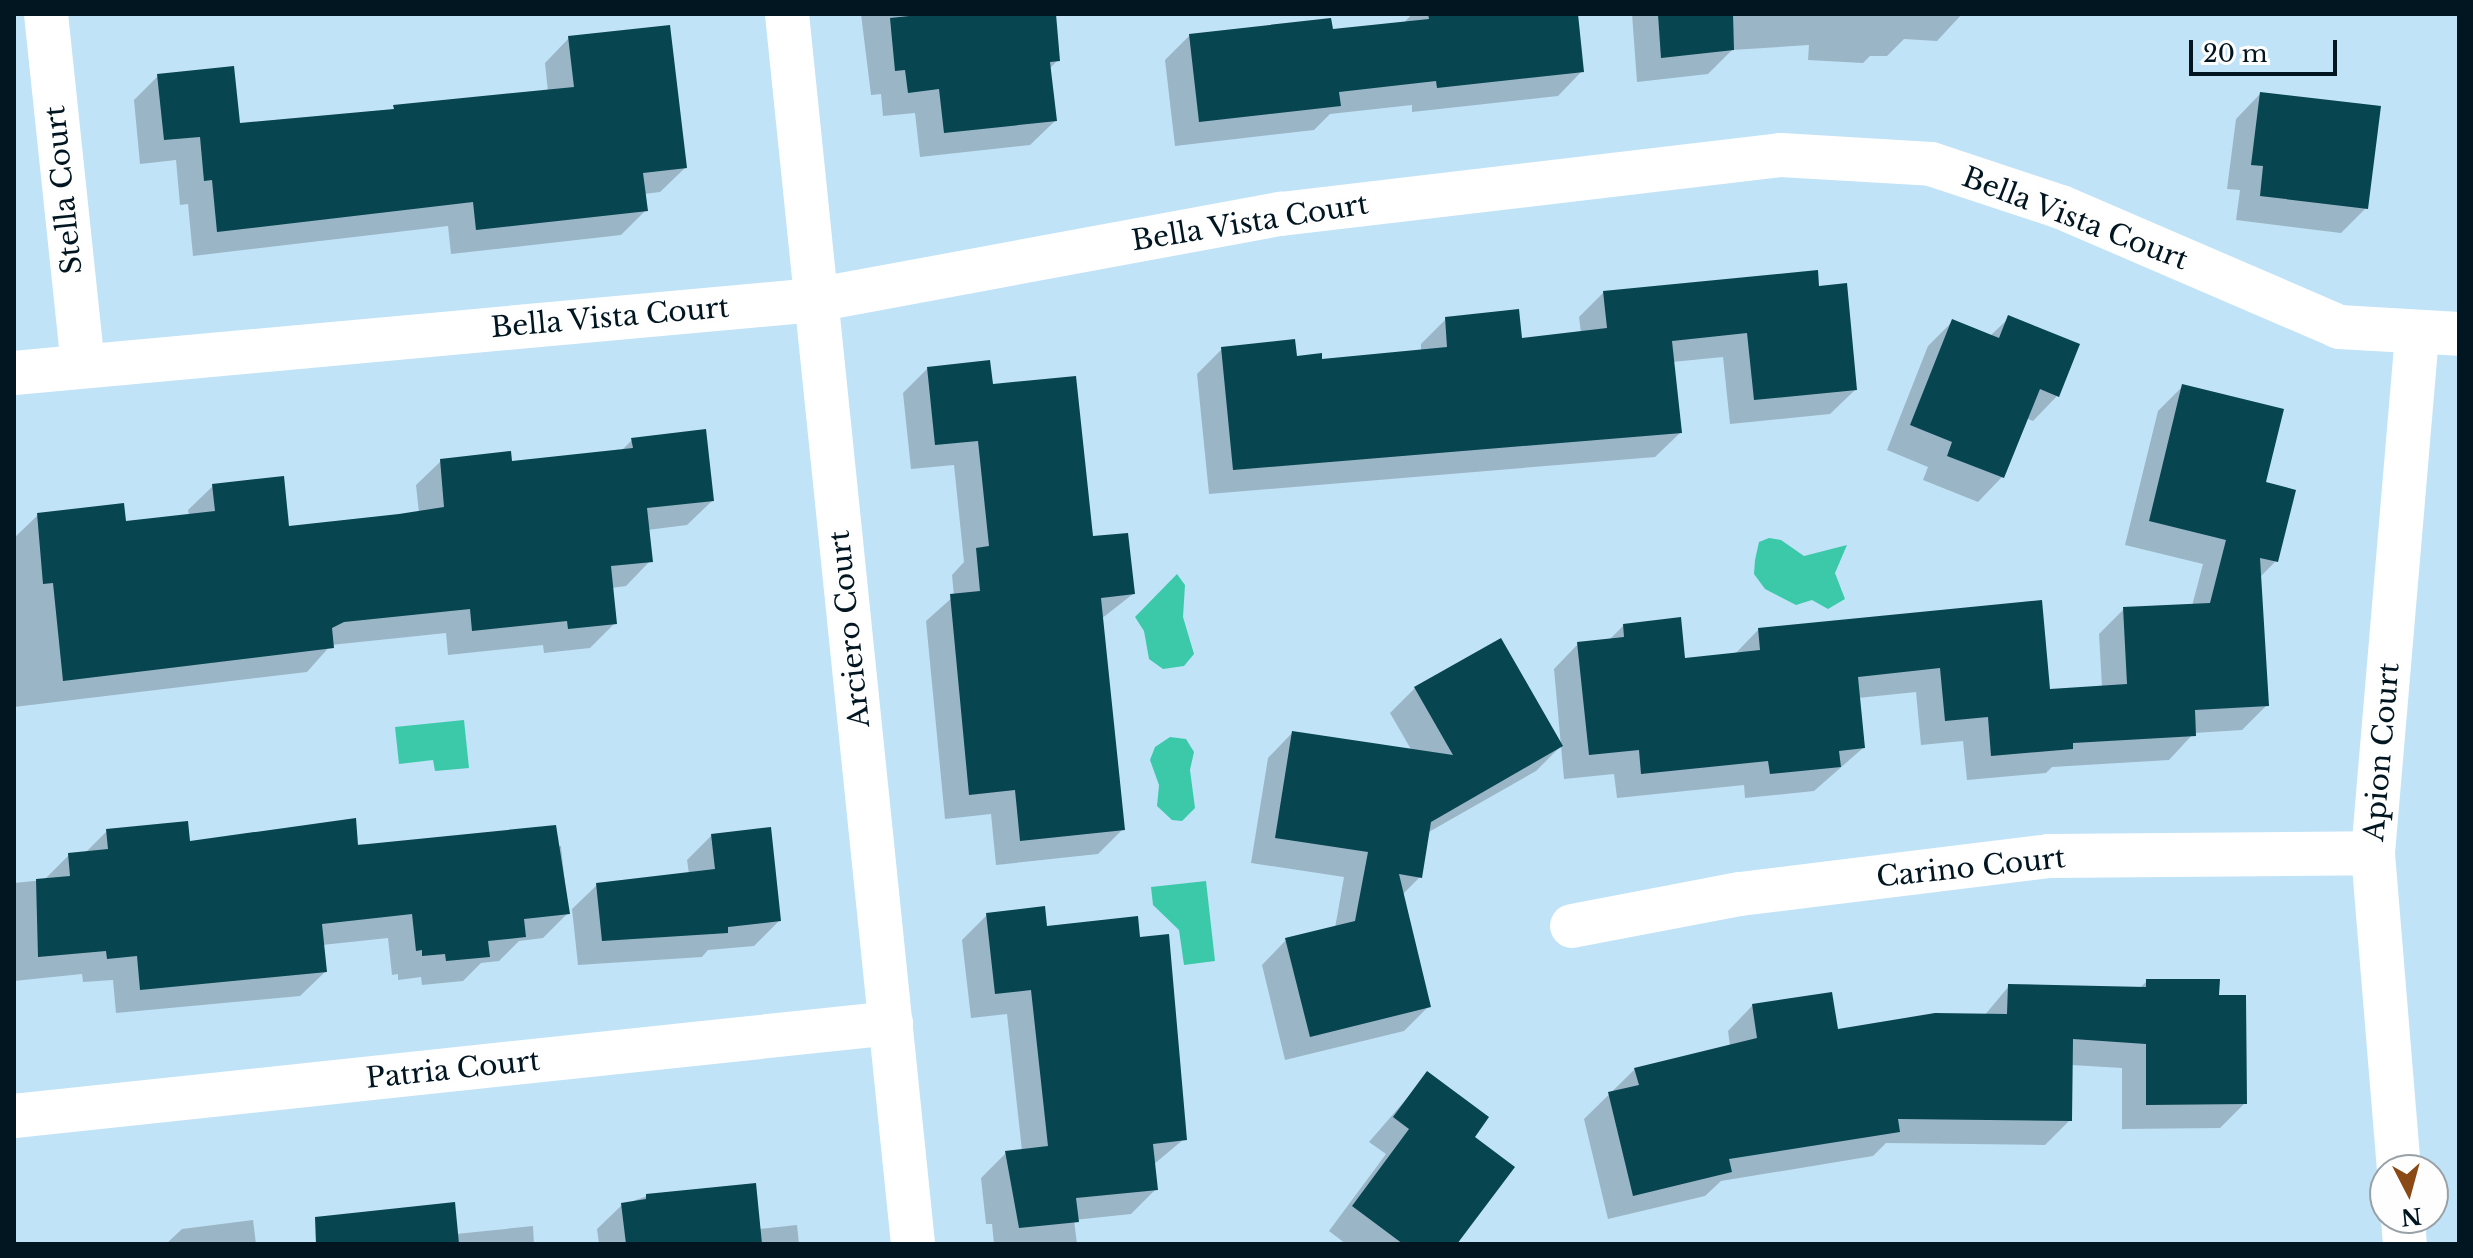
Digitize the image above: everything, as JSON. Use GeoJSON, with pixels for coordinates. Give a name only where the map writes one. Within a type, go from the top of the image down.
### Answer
{"type":"FeatureCollection","features":[{"type":"Feature","properties":{"kind":"street","name":"Stella Court"},"geometry":{"type":"LineString","coordinates":[[46,14],[83,366]]}},
{"type":"Feature","properties":{"kind":"street","name":"Arciero Court"},"geometry":{"type":"LineString","coordinates":[[787,14],[913,1244]]}},
{"type":"Feature","properties":{"kind":"street","name":"Bella Vista Court"},"geometry":{"type":"LineString","coordinates":[[14,373],[815,300],[1281,214],[1781,155],[1931,164],[2061,207],[2339,327],[2438,334]]}},
{"type":"Feature","properties":{"kind":"street","name":"Apion Court"},"geometry":{"type":"LineString","coordinates":[[2398,1154],[2373,853],[2438,334]]}},
{"type":"Feature","properties":{"kind":"street","name":"Carino Court"},"geometry":{"type":"LineString","coordinates":[[1572,926],[1740,894],[2048,856],[2373,853]]}},
{"type":"Feature","properties":{"kind":"street","name":"Patria Court"},"geometry":{"type":"LineString","coordinates":[[14,1116],[891,1023]]}},
{"type":"Feature","properties":{"kind":"shaded area"},"geometry":{"type":"Polygon","coordinates":[[[1769,538],[1781,540],[1804,556],[1847,545],[1835,573],[1845,599],[1828,609],[1812,600],[1796,605],[1765,589],[1754,574],[1755,560],[1759,542],[1769,538]]]}},
{"type":"Feature","properties":{"kind":"shaded area"},"geometry":{"type":"Polygon","coordinates":[[[1177,574],[1185,585],[1183,617],[1194,654],[1184,666],[1163,669],[1149,659],[1144,631],[1135,617],[1177,574]]]}},
{"type":"Feature","properties":{"kind":"shaded area"},"geometry":{"type":"Polygon","coordinates":[[[464,720],[469,768],[435,771],[433,760],[399,764],[395,727],[464,720]]]}},
{"type":"Feature","properties":{"kind":"shaded area"},"geometry":{"type":"Polygon","coordinates":[[[1170,737],[1186,739],[1194,752],[1190,770],[1195,808],[1182,821],[1172,820],[1157,806],[1159,785],[1150,760],[1155,747],[1170,737]]]}},
{"type":"Feature","properties":{"kind":"shaded area"},"geometry":{"type":"Polygon","coordinates":[[[1206,881],[1215,961],[1184,965],[1179,930],[1153,905],[1151,887],[1206,881]]]}},
{"type":"Feature","properties":{"kind":"building"},"geometry":{"type":"Polygon","coordinates":[[[929,14],[1056,14],[1060,61],[1050,62],[1057,121],[944,133],[939,89],[908,93],[905,70],[895,71],[890,18],[929,14]]]}},
{"type":"Feature","properties":{"kind":"building"},"geometry":{"type":"Polygon","coordinates":[[[1428,14],[1578,14],[1584,72],[1437,88],[1436,81],[1339,92],[1341,106],[1199,122],[1189,34],[1331,18],[1333,29],[1429,19],[1428,14]]]}},
{"type":"Feature","properties":{"kind":"building"},"geometry":{"type":"Polygon","coordinates":[[[1658,14],[1733,14],[1734,50],[1661,58],[1658,14]]]}},
{"type":"Feature","properties":{"kind":"building"},"geometry":{"type":"Polygon","coordinates":[[[670,25],[687,168],[643,173],[648,211],[476,230],[473,202],[217,232],[212,180],[204,181],[200,137],[164,140],[157,74],[234,66],[240,123],[394,109],[393,105],[574,87],[568,36],[670,25]]]}},
{"type":"Feature","properties":{"kind":"building"},"geometry":{"type":"Polygon","coordinates":[[[2260,92],[2381,106],[2368,209],[2260,196],[2263,166],[2251,165],[2260,92]]]}},
{"type":"Feature","properties":{"kind":"building"},"geometry":{"type":"Polygon","coordinates":[[[1818,270],[1819,286],[1847,283],[1857,390],[1754,400],[1747,333],[1672,341],[1682,433],[1233,470],[1221,347],[1295,339],[1297,356],[1322,353],[1322,359],[1447,347],[1445,317],[1519,309],[1522,338],[1607,328],[1603,291],[1818,270]]]}},
{"type":"Feature","properties":{"kind":"building"},"geometry":{"type":"Polygon","coordinates":[[[2008,315],[2080,344],[2059,397],[2040,389],[2004,478],[1947,456],[1952,442],[1910,425],[1952,319],[1999,338],[2008,315]]]}},
{"type":"Feature","properties":{"kind":"building"},"geometry":{"type":"Polygon","coordinates":[[[990,360],[993,384],[1076,376],[1093,536],[1128,533],[1135,594],[1101,598],[1125,830],[1020,841],[1015,790],[969,795],[950,594],[980,591],[976,548],[989,546],[978,441],[935,445],[927,367],[990,360]]]}},
{"type":"Feature","properties":{"kind":"building"},"geometry":{"type":"Polygon","coordinates":[[[2182,384],[2284,409],[2266,482],[2296,490],[2278,562],[2260,558],[2269,706],[2195,710],[2196,736],[2073,743],[2073,749],[1991,756],[1988,717],[1945,721],[1940,668],[1858,677],[1865,748],[1839,751],[1841,767],[1770,774],[1768,761],[1641,774],[1639,750],[1589,755],[1577,642],[1624,637],[1623,624],[1681,617],[1685,658],[1760,650],[1758,628],[2042,600],[2050,689],[2127,684],[2123,607],[2210,603],[2226,540],[2149,521],[2182,384]]]}},
{"type":"Feature","properties":{"kind":"building"},"geometry":{"type":"Polygon","coordinates":[[[706,429],[714,501],[647,508],[653,562],[611,566],[617,624],[568,629],[567,621],[472,631],[470,609],[344,622],[332,628],[334,648],[63,681],[53,583],[43,584],[37,513],[124,503],[126,521],[215,511],[212,484],[284,476],[289,526],[399,514],[444,507],[440,459],[511,451],[512,461],[633,448],[631,438],[706,429]]]}},
{"type":"Feature","properties":{"kind":"building"},"geometry":{"type":"Polygon","coordinates":[[[1501,638],[1563,746],[1431,822],[1422,878],[1399,874],[1431,1007],[1310,1037],[1285,938],[1355,921],[1368,852],[1275,838],[1292,731],[1453,755],[1414,687],[1501,638]]]}},
{"type":"Feature","properties":{"kind":"building"},"geometry":{"type":"Polygon","coordinates":[[[356,818],[358,845],[556,825],[570,914],[524,919],[526,937],[488,941],[490,957],[446,961],[445,954],[422,956],[422,950],[416,951],[412,914],[322,924],[327,972],[140,990],[137,956],[107,959],[106,951],[38,957],[36,879],[70,876],[68,853],[108,849],[106,829],[188,821],[190,841],[356,818]]]}},
{"type":"Feature","properties":{"kind":"building"},"geometry":{"type":"Polygon","coordinates":[[[771,827],[781,921],[728,927],[728,933],[602,941],[596,883],[715,869],[711,834],[771,827]]]}},
{"type":"Feature","properties":{"kind":"building"},"geometry":{"type":"Polygon","coordinates":[[[1045,906],[1047,926],[1138,916],[1140,937],[1169,934],[1187,1140],[1153,1144],[1158,1190],[1076,1198],[1079,1222],[1019,1228],[1005,1151],[1048,1146],[1031,990],[995,994],[986,913],[1045,906]]]}},
{"type":"Feature","properties":{"kind":"building"},"geometry":{"type":"Polygon","coordinates":[[[2146,979],[2220,979],[2219,995],[2246,995],[2247,1104],[2146,1105],[2146,1044],[2073,1039],[2072,1121],[1898,1119],[1900,1132],[1729,1159],[1732,1172],[1633,1196],[1608,1092],[1639,1085],[1634,1068],[1757,1038],[1752,1004],[1832,992],[1838,1029],[1935,1013],[2007,1014],[2008,984],[2146,987],[2146,979]]]}},
{"type":"Feature","properties":{"kind":"building"},"geometry":{"type":"Polygon","coordinates":[[[1427,1071],[1489,1117],[1475,1137],[1515,1167],[1457,1244],[1403,1244],[1352,1206],[1409,1129],[1393,1117],[1427,1071]]]}},
{"type":"Feature","properties":{"kind":"building"},"geometry":{"type":"Polygon","coordinates":[[[756,1183],[762,1244],[626,1244],[621,1203],[646,1199],[646,1194],[756,1183]]]}},
{"type":"Feature","properties":{"kind":"building"},"geometry":{"type":"Polygon","coordinates":[[[455,1202],[459,1244],[316,1244],[315,1217],[455,1202]]]}}]}
